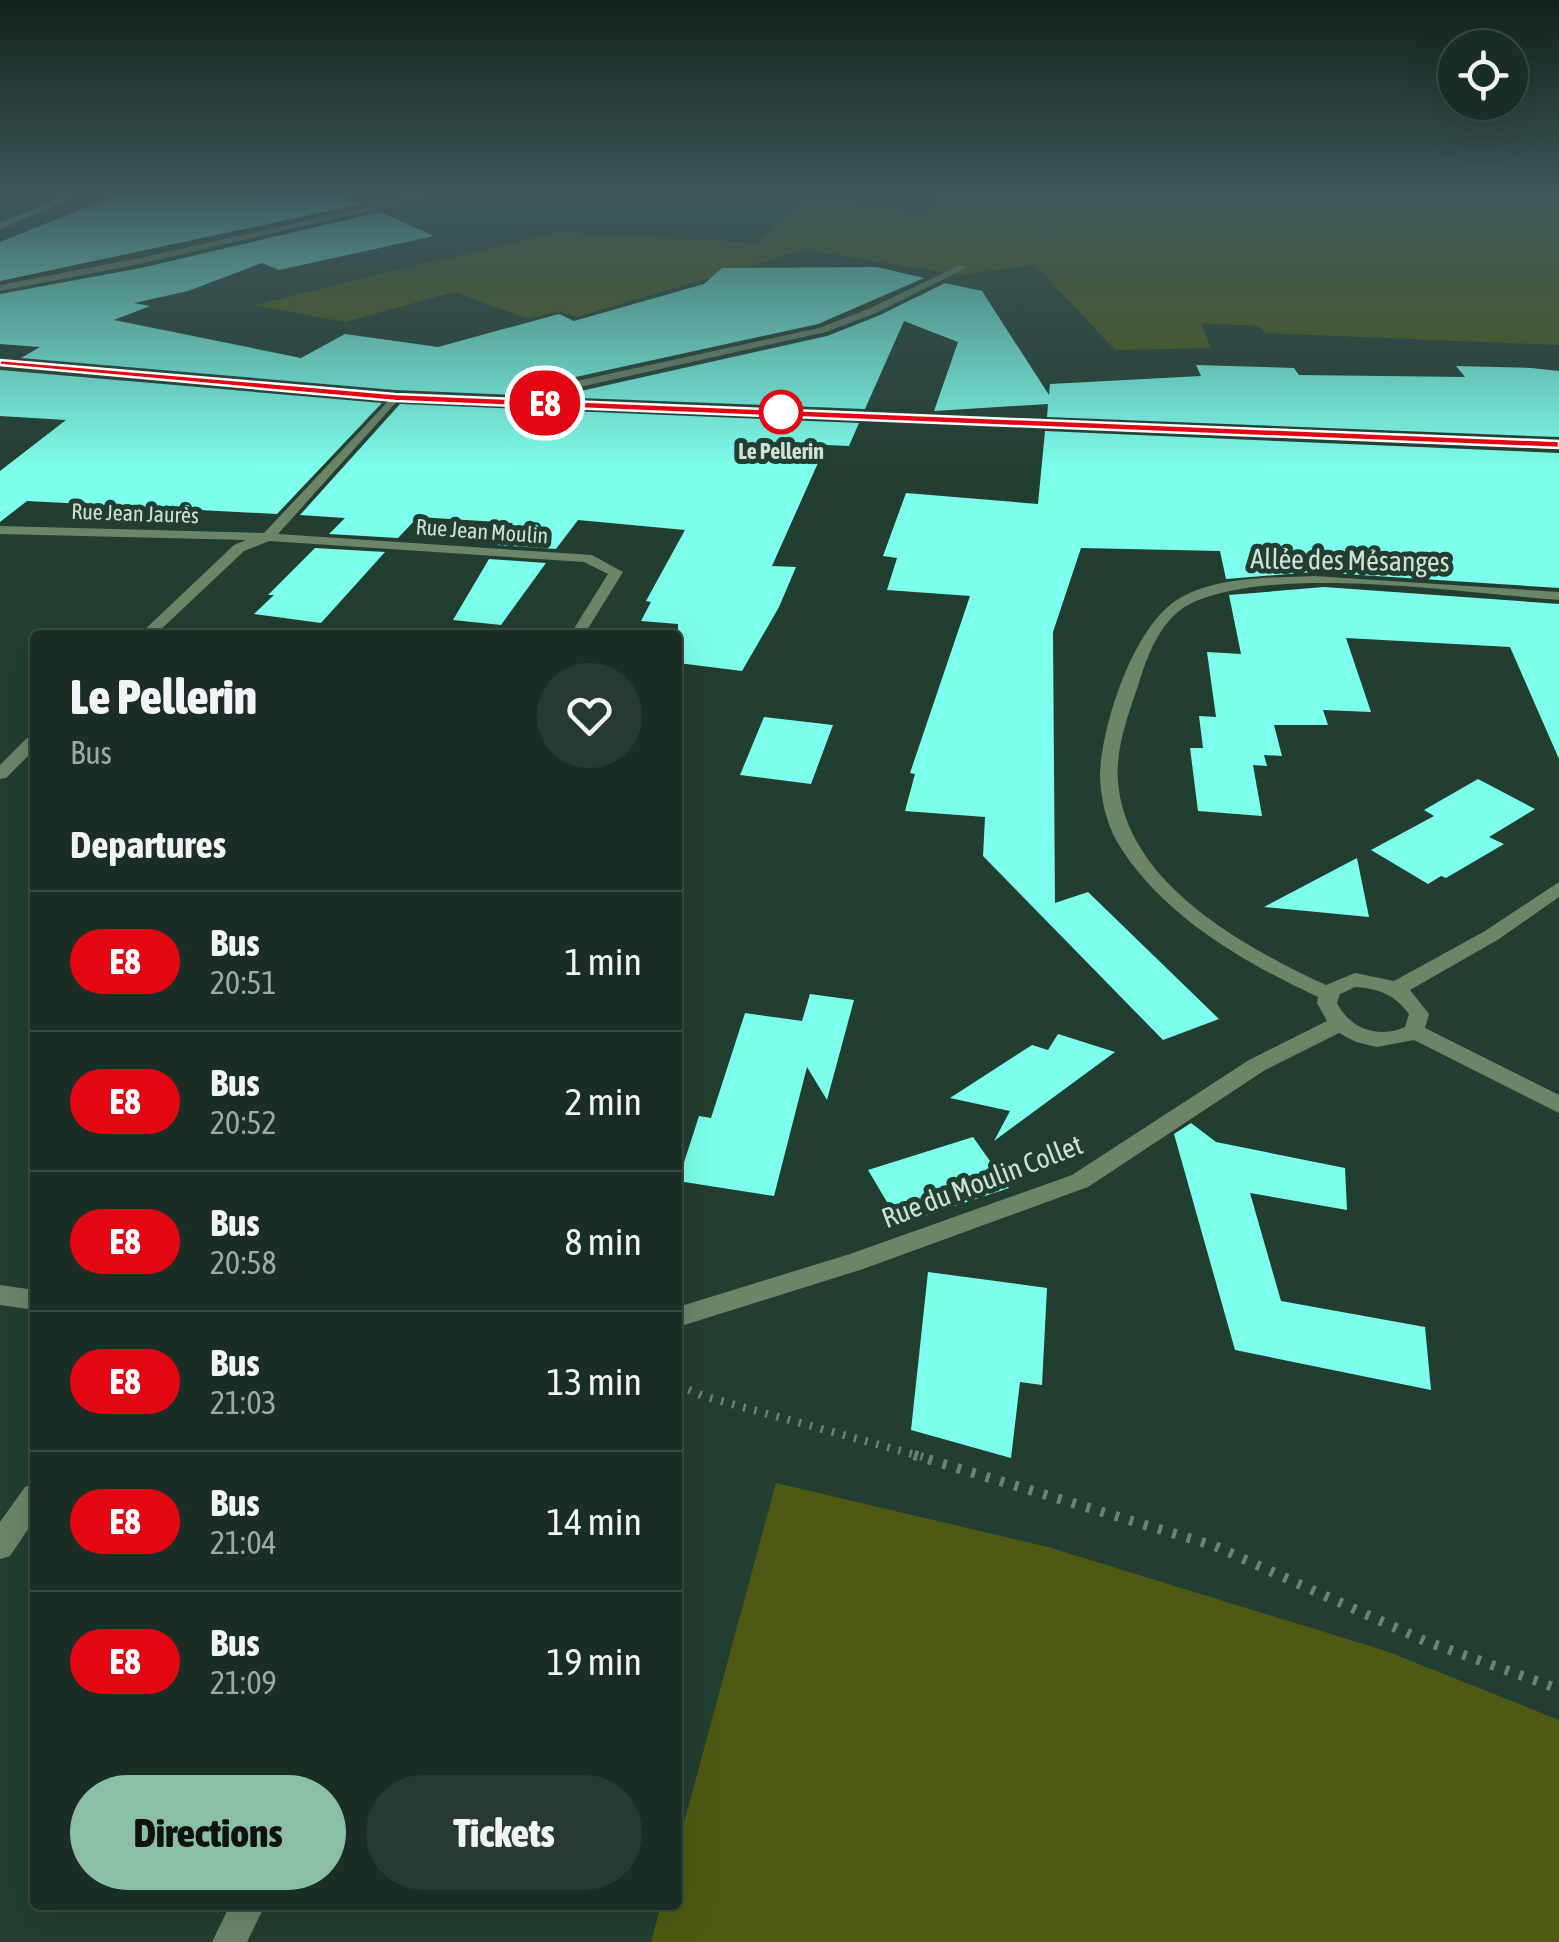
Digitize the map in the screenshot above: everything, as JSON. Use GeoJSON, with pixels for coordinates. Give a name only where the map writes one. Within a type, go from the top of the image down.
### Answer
{"type":"FeatureCollection","features":[{"type":"Feature","properties":{"kind":"main road"},"geometry":{"type":"LineString","coordinates":[[0,363],[395,397],[1559,444]]}},
{"type":"Feature","properties":{"kind":"street"},"geometry":{"type":"LineString","coordinates":[[516,402],[530,394],[776,343],[872,312],[924,287]]}},
{"type":"Feature","properties":{"kind":"street"},"geometry":{"type":"LineString","coordinates":[[151,630],[239,548],[268,538],[395,397]]}},
{"type":"Feature","properties":{"kind":"street","name":"Rue Jean Jaurès"},"geometry":{"type":"LineString","coordinates":[[0,530],[268,538]]}},
{"type":"Feature","properties":{"kind":"street","name":"Rue Jean Moulin"},"geometry":{"type":"LineString","coordinates":[[268,538],[587,558],[616,572],[580,630]]}},
{"type":"Feature","properties":{"kind":"street","name":"Allée des Mésanges"},"geometry":{"type":"LineString","coordinates":[[1328,994],[1246,948],[1162,888],[1123,837],[1109,778],[1125,699],[1138,658],[1157,623],[1189,599],[1234,584],[1312,581],[1559,596]]}},
{"type":"Feature","properties":{"kind":"street"},"geometry":{"type":"LineString","coordinates":[[0,774],[30,745]]}},
{"type":"Feature","properties":{"kind":"street"},"geometry":{"type":"LineString","coordinates":[[1396,989],[1492,935],[1559,888]]}},
{"type":"Feature","properties":{"kind":"street"},"geometry":{"type":"LineString","coordinates":[[1356,980],[1396,989],[1419,1014],[1414,1031],[1394,1040],[1380,1040],[1339,1024],[1326,1003],[1335,987],[1356,980]]}},
{"type":"Feature","properties":{"kind":"street","name":"Rue du Moulin Collet"},"geometry":{"type":"LineString","coordinates":[[682,1317],[854,1262],[1080,1181],[1257,1065],[1339,1024]]}},
{"type":"Feature","properties":{"kind":"street"},"geometry":{"type":"LineString","coordinates":[[1414,1031],[1559,1105]]}},
{"type":"Feature","properties":{"kind":"street"},"geometry":{"type":"LineString","coordinates":[[0,1295],[30,1299]]}},
{"type":"Feature","properties":{"kind":"street"},"geometry":{"type":"LineString","coordinates":[[0,1546],[30,1503]]}},
{"type":"Feature","properties":{"kind":"street"},"geometry":{"type":"LineString","coordinates":[[230,1942],[246,1910]]}},
{"type":"Feature","properties":{"kind":"path"},"geometry":{"type":"LineString","coordinates":[[682,1386],[703,1396],[1039,1490],[1215,1546],[1425,1641],[1559,1689]]}},
{"type":"Feature","properties":{"kind":"green space"},"geometry":{"type":"Polygon","coordinates":[[[330,287],[680,287],[577,317],[558,311],[529,319],[454,292],[345,322],[254,305],[330,287]]]}},
{"type":"Feature","properties":{"kind":"green space"},"geometry":{"type":"Polygon","coordinates":[[[1055,287],[1559,287],[1559,345],[1266,333],[1258,326],[1201,323],[1211,348],[1115,350],[1055,287]]]}},
{"type":"Feature","properties":{"kind":"green space"},"geometry":{"type":"Polygon","coordinates":[[[776,1483],[1048,1547],[1386,1651],[1559,1720],[1559,1942],[651,1942],[660,1910],[682,1910],[682,1830],[776,1483]]]}},
{"type":"Feature","properties":{"kind":"building"},"geometry":{"type":"Polygon","coordinates":[[[40,287],[200,287],[134,303],[150,306],[114,320],[301,358],[345,334],[438,347],[559,314],[574,321],[695,287],[904,287],[818,324],[530,387],[515,395],[395,390],[21,358],[40,347],[0,344],[0,294],[40,287]]]}},
{"type":"Feature","properties":{"kind":"building"},"geometry":{"type":"Polygon","coordinates":[[[938,287],[982,291],[1049,395],[1050,384],[1201,376],[1196,365],[1294,368],[1299,375],[1465,377],[1456,366],[1559,371],[1559,437],[1047,417],[1048,404],[934,411],[958,342],[904,321],[865,409],[554,397],[827,336],[938,287]]]}},
{"type":"Feature","properties":{"kind":"building"},"geometry":{"type":"Polygon","coordinates":[[[0,370],[382,403],[277,514],[27,501],[0,522],[0,471],[66,420],[0,416],[0,370]]]}},
{"type":"Feature","properties":{"kind":"building"},"geometry":{"type":"Polygon","coordinates":[[[400,404],[859,423],[849,446],[826,445],[772,566],[796,567],[779,607],[742,671],[682,664],[682,630],[678,630],[678,624],[641,621],[651,602],[646,601],[685,530],[578,520],[556,549],[498,545],[513,523],[418,517],[398,538],[329,534],[345,518],[300,515],[400,404]]]}},
{"type":"Feature","properties":{"kind":"building"},"geometry":{"type":"Polygon","coordinates":[[[1045,431],[1559,453],[1559,588],[1314,572],[1226,579],[1220,551],[1081,548],[1053,632],[1055,903],[1088,892],[1219,1019],[1163,1040],[983,856],[985,817],[905,811],[915,774],[910,773],[970,596],[887,590],[897,558],[883,556],[906,493],[1038,504],[1045,431]]]}},
{"type":"Feature","properties":{"kind":"building"},"geometry":{"type":"Polygon","coordinates":[[[315,548],[385,552],[321,623],[254,614],[274,595],[268,595],[315,548]]]}},
{"type":"Feature","properties":{"kind":"building"},"geometry":{"type":"Polygon","coordinates":[[[489,559],[546,563],[501,625],[453,620],[489,559]]]}},
{"type":"Feature","properties":{"kind":"building"},"geometry":{"type":"Polygon","coordinates":[[[1324,587],[1559,604],[1559,759],[1510,647],[1346,638],[1371,712],[1323,710],[1328,725],[1274,725],[1282,756],[1264,755],[1267,766],[1253,765],[1262,816],[1198,811],[1190,748],[1203,748],[1199,716],[1216,717],[1207,652],[1241,654],[1229,595],[1324,587]]]}},
{"type":"Feature","properties":{"kind":"building"},"geometry":{"type":"Polygon","coordinates":[[[764,717],[833,725],[811,784],[740,775],[764,717]]]}},
{"type":"Feature","properties":{"kind":"building"},"geometry":{"type":"Polygon","coordinates":[[[1478,779],[1535,809],[1489,837],[1504,844],[1446,878],[1441,876],[1428,884],[1371,850],[1434,816],[1424,810],[1478,779]]]}},
{"type":"Feature","properties":{"kind":"building"},"geometry":{"type":"Polygon","coordinates":[[[1357,858],[1369,917],[1264,907],[1357,858]]]}},
{"type":"Feature","properties":{"kind":"building"},"geometry":{"type":"Polygon","coordinates":[[[810,994],[854,1000],[827,1100],[807,1067],[774,1196],[682,1182],[682,1169],[699,1116],[711,1118],[745,1013],[802,1021],[810,994]]]}},
{"type":"Feature","properties":{"kind":"building"},"geometry":{"type":"Polygon","coordinates":[[[1058,1034],[1115,1052],[994,1141],[1010,1111],[950,1098],[1032,1045],[1048,1050],[1058,1034]]]}},
{"type":"Feature","properties":{"kind":"building"},"geometry":{"type":"Polygon","coordinates":[[[1191,1123],[1216,1142],[1345,1168],[1347,1210],[1250,1193],[1281,1301],[1425,1327],[1431,1390],[1235,1350],[1174,1134],[1191,1123]]]}},
{"type":"Feature","properties":{"kind":"building"},"geometry":{"type":"Polygon","coordinates":[[[973,1137],[1009,1188],[900,1224],[868,1170],[973,1137]]]}},
{"type":"Feature","properties":{"kind":"building"},"geometry":{"type":"Polygon","coordinates":[[[928,1272],[1047,1288],[1042,1385],[1020,1382],[1011,1458],[911,1430],[928,1272]]]}},
{"type":"Feature","properties":{"kind":"bus line","name":"E8"},"geometry":{"type":"LineString","coordinates":[[0,363],[290,391],[395,397],[1559,444]]}},
{"type":"Feature","properties":{"kind":"place","name":"Le Pellerin"},"geometry":{"type":"Point","coordinates":[781,412]}}]}
